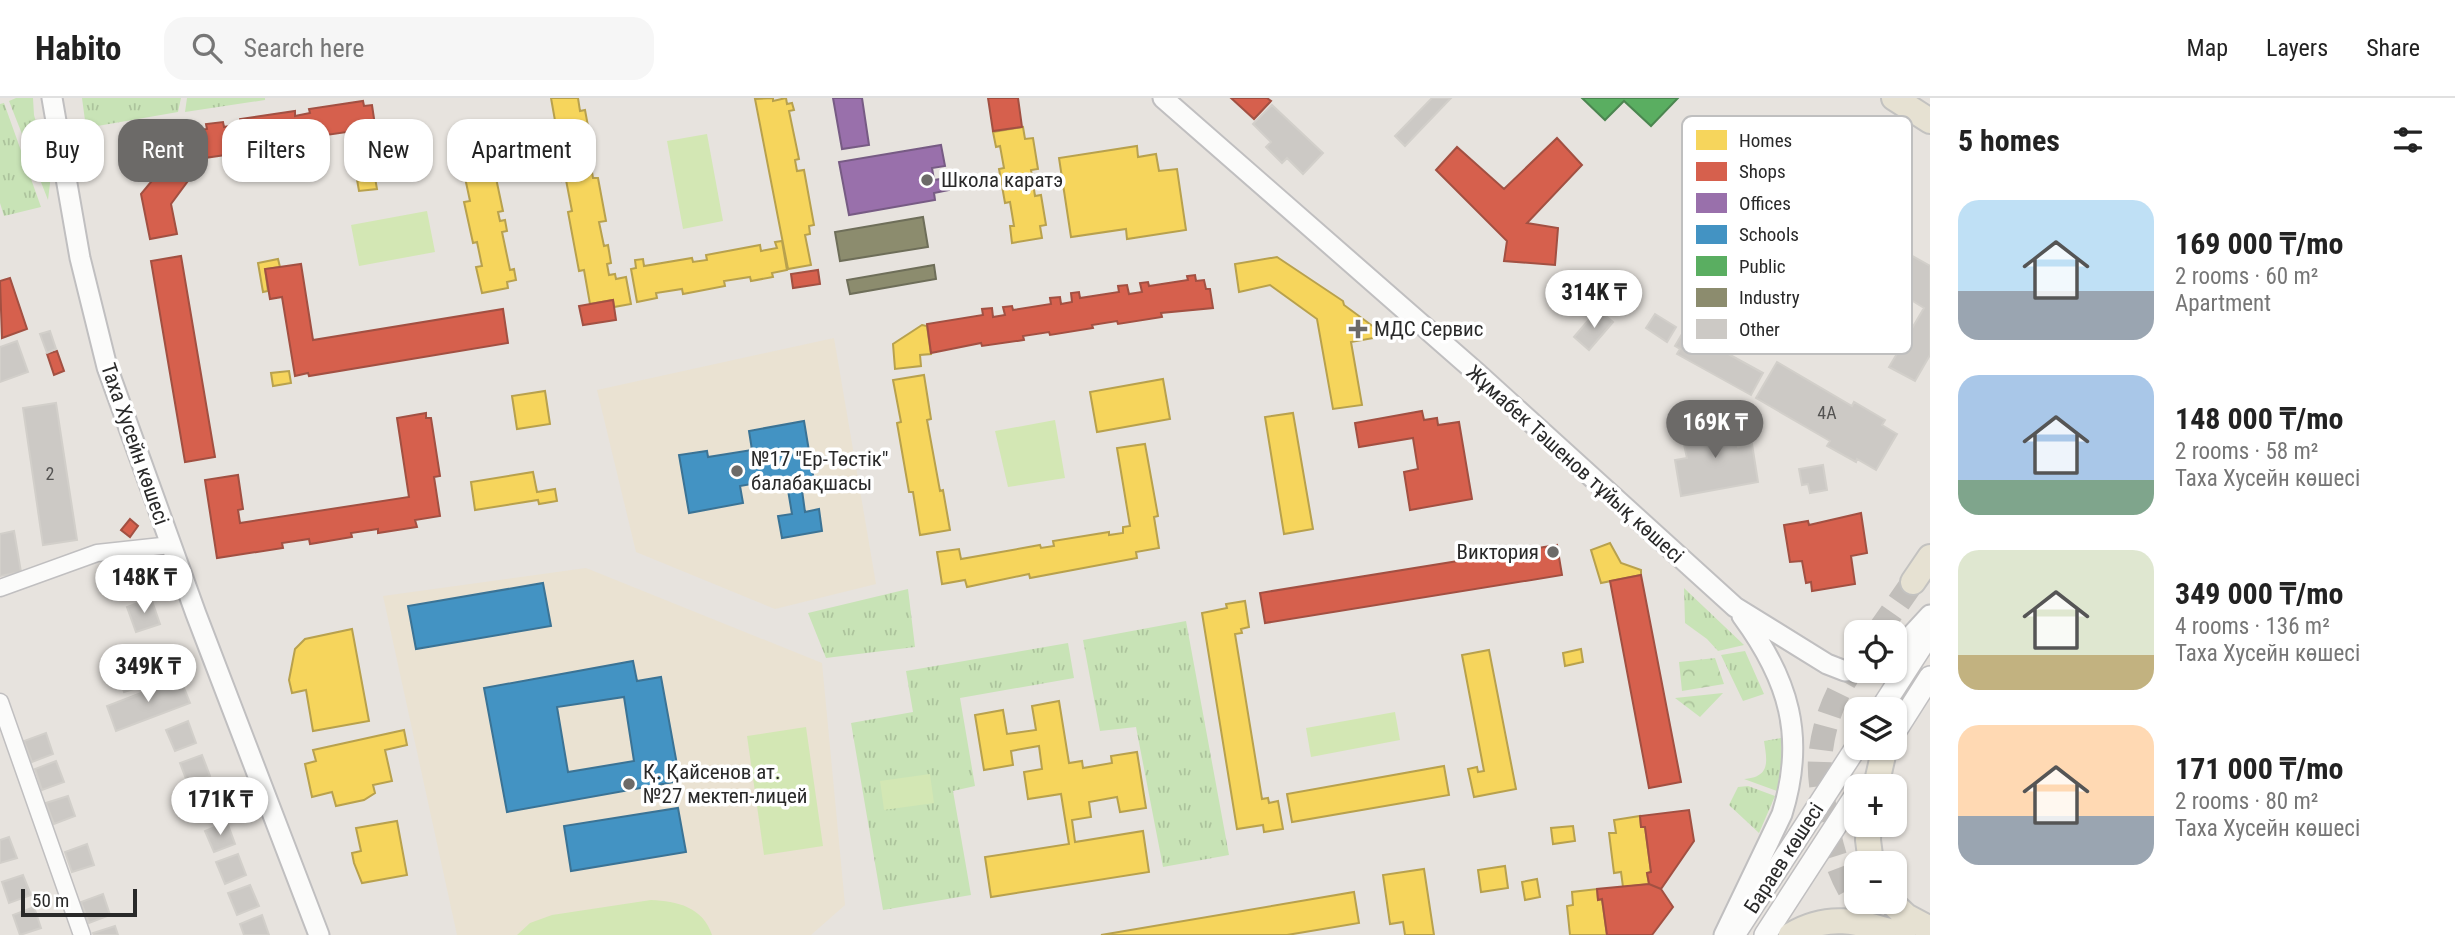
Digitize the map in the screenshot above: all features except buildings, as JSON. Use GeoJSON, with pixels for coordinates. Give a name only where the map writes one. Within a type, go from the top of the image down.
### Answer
{"type":"FeatureCollection","features":[{"type":"Feature","properties":{"kind":"main road"},"geometry":{"type":"LineString","coordinates":[[1894,98],[1930,121]]}},
{"type":"Feature","properties":{"kind":"main road"},"geometry":{"type":"LineString","coordinates":[[1913,582],[1930,557]]}},
{"type":"Feature","properties":{"kind":"main road"},"geometry":{"type":"LineString","coordinates":[[1889,697],[1930,633]]}},
{"type":"Feature","properties":{"kind":"main road"},"geometry":{"type":"LineString","coordinates":[[1907,714],[1930,677]]}},
{"type":"Feature","properties":{"kind":"main road","name":"Бараев көшесі"},"geometry":{"type":"LineString","coordinates":[[1734,935],[1848,760]]}},
{"type":"Feature","properties":{"kind":"main road","name":"Бараев көшесі"},"geometry":{"type":"LineString","coordinates":[[1765,935],[1844,813]]}},
{"type":"Feature","properties":{"kind":"main road"},"geometry":{"type":"LineString","coordinates":[[1904,914],[1930,929]]}},
{"type":"Feature","properties":{"kind":"main road"},"geometry":{"type":"LineString","coordinates":[[1791,935],[1819,923],[1839,920],[1861,923],[1889,933]]}},
{"type":"Feature","properties":{"kind":"street","name":"Таха Хусейн көшесі"},"geometry":{"type":"LineString","coordinates":[[52,98],[80,258],[107,367],[318,935]]}},
{"type":"Feature","properties":{"kind":"street","name":"Жұмабек Тәшенов тұйық көшесі"},"geometry":{"type":"LineString","coordinates":[[1163,98],[1477,373],[1735,607]]}},
{"type":"Feature","properties":{"kind":"street"},"geometry":{"type":"LineString","coordinates":[[0,588],[97,553],[171,545]]}},
{"type":"Feature","properties":{"kind":"street"},"geometry":{"type":"LineString","coordinates":[[1735,607],[1827,664],[1844,670]]}},
{"type":"Feature","properties":{"kind":"street"},"geometry":{"type":"LineString","coordinates":[[1724,935],[1782,814],[1791,779],[1793,753],[1791,713],[1782,683],[1761,641],[1735,607]]}},
{"type":"Feature","properties":{"kind":"street"},"geometry":{"type":"LineString","coordinates":[[1907,640],[1930,615]]}},
{"type":"Feature","properties":{"kind":"street"},"geometry":{"type":"LineString","coordinates":[[0,702],[82,935]]}},
{"type":"Feature","properties":{"kind":"shaded area","name":"№17 \"Ер-Төстік\" балабақшасы"},"geometry":{"type":"Polygon","coordinates":[[[834,338],[876,584],[775,609],[636,552],[597,390],[834,338]]]}},
{"type":"Feature","properties":{"kind":"shaded area","name":"Қ. Қайсенов ат. №27 мектеп-лицей"},"geometry":{"type":"Polygon","coordinates":[[[586,568],[822,663],[845,905],[811,935],[457,935],[383,596],[586,568]]]}},
{"type":"Feature","properties":{"kind":"green space"},"geometry":{"type":"Polygon","coordinates":[[[16,98],[33,98],[35,119],[21,119],[21,131],[9,101],[16,98]]]}},
{"type":"Feature","properties":{"kind":"green space"},"geometry":{"type":"Polygon","coordinates":[[[82,98],[181,98],[178,112],[138,119],[118,119],[118,122],[104,125],[104,119],[85,119],[82,98]]]}},
{"type":"Feature","properties":{"kind":"green space"},"geometry":{"type":"Polygon","coordinates":[[[187,98],[265,98],[265,100],[185,112],[187,98]]]}},
{"type":"Feature","properties":{"kind":"green space"},"geometry":{"type":"Polygon","coordinates":[[[4,103],[21,151],[21,182],[32,182],[41,207],[4,216],[0,203],[0,104],[4,103]]]}},
{"type":"Feature","properties":{"kind":"green space"},"geometry":{"type":"Polygon","coordinates":[[[707,134],[723,221],[683,229],[667,141],[707,134]]]}},
{"type":"Feature","properties":{"kind":"green space"},"geometry":{"type":"Polygon","coordinates":[[[41,182],[50,182],[48,200],[41,182]]]}},
{"type":"Feature","properties":{"kind":"green space"},"geometry":{"type":"Polygon","coordinates":[[[427,211],[435,252],[359,266],[351,225],[427,211]]]}},
{"type":"Feature","properties":{"kind":"green space"},"geometry":{"type":"Polygon","coordinates":[[[1055,420],[1065,478],[1008,487],[995,431],[1055,420]]]}},
{"type":"Feature","properties":{"kind":"green space"},"geometry":{"type":"Polygon","coordinates":[[[1684,588],[1744,645],[1718,651],[1685,623],[1684,588]]]}},
{"type":"Feature","properties":{"kind":"green space"},"geometry":{"type":"Polygon","coordinates":[[[908,589],[915,647],[826,658],[808,613],[908,589]]]}},
{"type":"Feature","properties":{"kind":"green space"},"geometry":{"type":"Polygon","coordinates":[[[1186,621],[1229,855],[1163,867],[1136,727],[1100,731],[1083,640],[1186,621]]]}},
{"type":"Feature","properties":{"kind":"green space"},"geometry":{"type":"Polygon","coordinates":[[[1068,643],[1074,678],[960,698],[975,786],[953,791],[971,895],[883,910],[851,723],[913,712],[906,671],[1068,643]]]}},
{"type":"Feature","properties":{"kind":"green space"},"geometry":{"type":"Polygon","coordinates":[[[1745,651],[1764,694],[1743,701],[1721,655],[1745,651]]]}},
{"type":"Feature","properties":{"kind":"green space"},"geometry":{"type":"Polygon","coordinates":[[[1715,658],[1724,684],[1682,691],[1679,662],[1715,658]]]}},
{"type":"Feature","properties":{"kind":"green space"},"geometry":{"type":"Polygon","coordinates":[[[1723,693],[1700,717],[1675,698],[1723,693]]]}},
{"type":"Feature","properties":{"kind":"green space"},"geometry":{"type":"Polygon","coordinates":[[[1395,712],[1400,740],[1311,757],[1306,728],[1395,712]]]}},
{"type":"Feature","properties":{"kind":"green space"},"geometry":{"type":"Polygon","coordinates":[[[806,727],[823,846],[764,855],[747,736],[806,727]]]}},
{"type":"Feature","properties":{"kind":"green space"},"geometry":{"type":"Polygon","coordinates":[[[1781,738],[1782,758],[1777,791],[1744,779],[1753,778],[1763,771],[1766,761],[1764,741],[1781,738]]]}},
{"type":"Feature","properties":{"kind":"green space"},"geometry":{"type":"Polygon","coordinates":[[[930,774],[934,803],[884,810],[880,781],[930,774]]]}},
{"type":"Feature","properties":{"kind":"green space"},"geometry":{"type":"Polygon","coordinates":[[[1748,786],[1775,796],[1759,833],[1729,805],[1738,787],[1748,786]]]}},
{"type":"Feature","properties":{"kind":"green space"},"geometry":{"type":"Polygon","coordinates":[[[651,900],[688,907],[708,925],[712,935],[517,935],[530,923],[552,915],[651,900]]]}},
{"type":"Feature","properties":{"kind":"tunnel"},"geometry":{"type":"LineString","coordinates":[[1886,620],[1913,582]]}},
{"type":"Feature","properties":{"kind":"tunnel"},"geometry":{"type":"LineString","coordinates":[[1844,682],[1829,715],[1820,757],[1827,823],[1836,859],[1850,892],[1860,907],[1887,935]]}},
{"type":"Feature","properties":{"kind":"place","name":"Школа каратэ"},"geometry":{"type":"Point","coordinates":[927,180]}},
{"type":"Feature","properties":{"kind":"place","name":"МДС Сервис"},"geometry":{"type":"Point","coordinates":[1358,329]}},
{"type":"Feature","properties":{"kind":"place","name":"№17 \"Ер-Төстік\" балабақшасы"},"geometry":{"type":"Point","coordinates":[737,471]}},
{"type":"Feature","properties":{"kind":"place","name":"Виктория"},"geometry":{"type":"Point","coordinates":[1553,552]}},
{"type":"Feature","properties":{"kind":"place","name":"Қ. Қайсенов ат. №27 мектеп-лицей"},"geometry":{"type":"Point","coordinates":[629,784]}}]}
